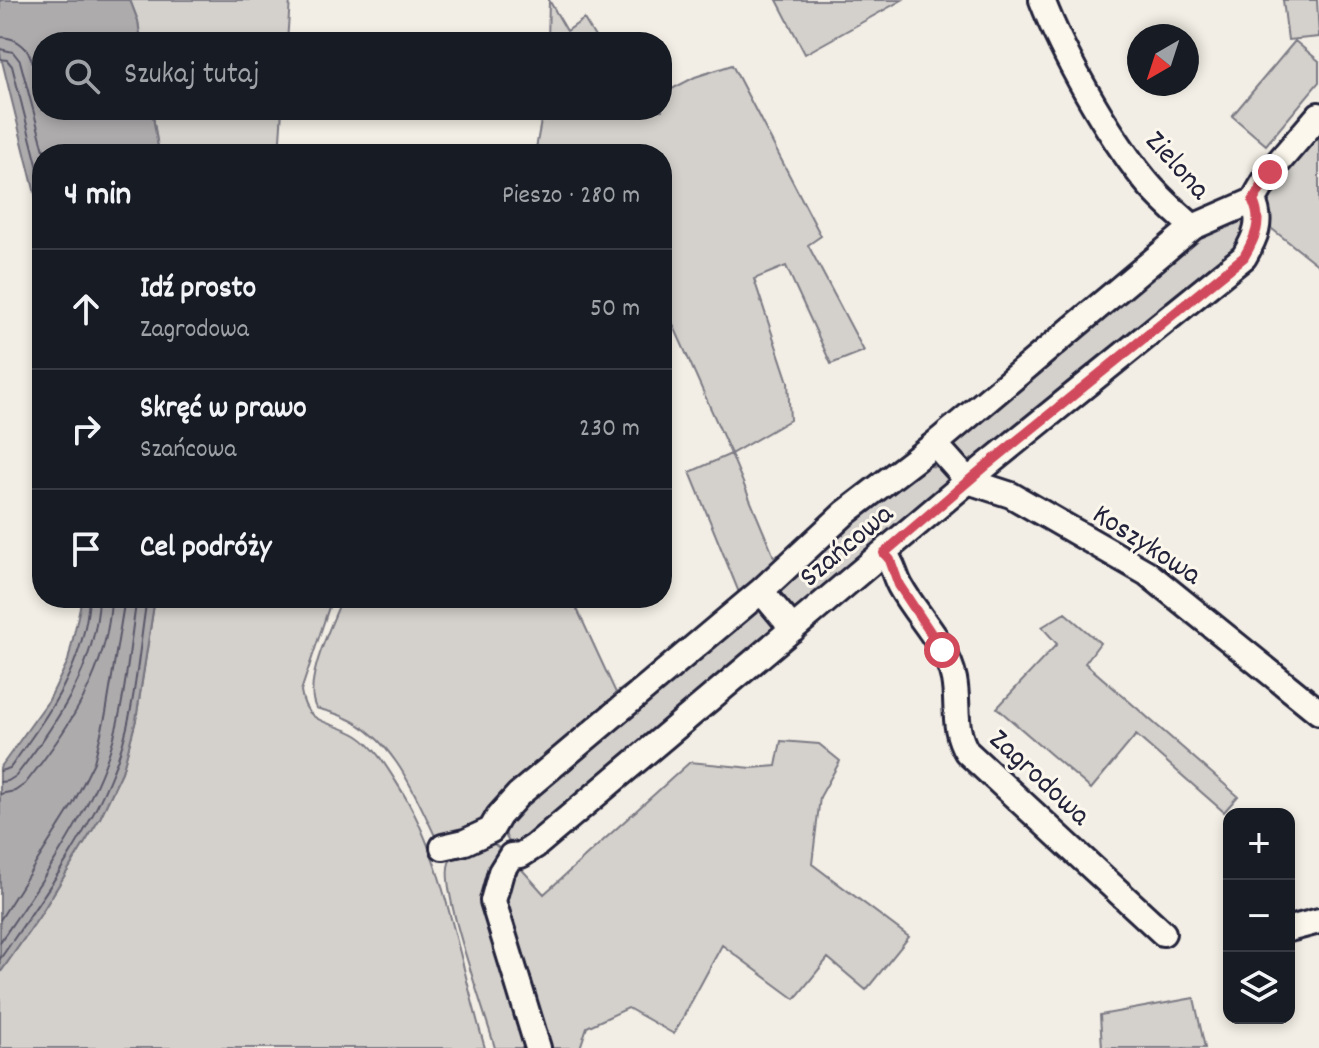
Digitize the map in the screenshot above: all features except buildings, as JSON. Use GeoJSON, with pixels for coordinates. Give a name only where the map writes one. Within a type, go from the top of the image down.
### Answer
{"type":"FeatureCollection","features":[{"type":"Feature","properties":{"kind":"street","name":"Zielona"},"geometry":{"type":"LineString","coordinates":[[1042,0],[1066,54],[1118,143],[1145,181],[1193,227],[1253,201]]}},
{"type":"Feature","properties":{"kind":"street"},"geometry":{"type":"LineString","coordinates":[[1253,201],[1270,172],[1319,115]]}},
{"type":"Feature","properties":{"kind":"street","name":"Szańcowa"},"geometry":{"type":"LineString","coordinates":[[511,856],[521,855],[535,846],[968,481],[1244,257],[1255,237],[1259,213],[1253,201]]}},
{"type":"Feature","properties":{"kind":"street","name":"Szańcowa"},"geometry":{"type":"LineString","coordinates":[[491,830],[518,795],[761,591],[845,513],[935,444],[1193,227]]}},
{"type":"Feature","properties":{"kind":"street"},"geometry":{"type":"LineString","coordinates":[[935,444],[968,481]]}},
{"type":"Feature","properties":{"kind":"street","name":"Koszykowa"},"geometry":{"type":"LineString","coordinates":[[968,481],[1011,495],[1147,573],[1319,712]]}},
{"type":"Feature","properties":{"kind":"street","name":"Zagrodowa"},"geometry":{"type":"LineString","coordinates":[[884,553],[890,560],[899,585],[951,669],[955,681],[956,728],[967,752],[1163,933]]}},
{"type":"Feature","properties":{"kind":"street"},"geometry":{"type":"LineString","coordinates":[[761,591],[793,629]]}},
{"type":"Feature","properties":{"kind":"street"},"geometry":{"type":"LineString","coordinates":[[443,847],[465,842],[491,830],[511,856],[501,872],[493,901],[538,1048]]}},
{"type":"Feature","properties":{"kind":"street"},"geometry":{"type":"LineString","coordinates":[[1295,927],[1319,921]]}},
{"type":"Feature","properties":{"kind":"shaded area"},"geometry":{"type":"Polygon","coordinates":[[[130,0],[290,0],[288,32],[140,32],[130,0]]]}},
{"type":"Feature","properties":{"kind":"shaded area"},"geometry":{"type":"Polygon","coordinates":[[[549,0],[567,31],[584,19],[592,32],[548,32],[549,0]]]}},
{"type":"Feature","properties":{"kind":"shaded area"},"geometry":{"type":"Polygon","coordinates":[[[777,0],[902,0],[805,54],[777,0]]]}},
{"type":"Feature","properties":{"kind":"shaded area"},"geometry":{"type":"Polygon","coordinates":[[[1283,0],[1317,0],[1319,37],[1288,40],[1283,0]]]}},
{"type":"Feature","properties":{"kind":"shaded area"},"geometry":{"type":"Polygon","coordinates":[[[1295,41],[1319,61],[1319,82],[1266,145],[1232,116],[1295,41]]]}},
{"type":"Feature","properties":{"kind":"shaded area"},"geometry":{"type":"Polygon","coordinates":[[[732,65],[821,236],[808,245],[864,351],[831,364],[786,266],[754,279],[788,382],[790,420],[731,454],[672,322],[672,144],[537,144],[541,120],[672,120],[672,89],[695,77],[732,65]]]}},
{"type":"Feature","properties":{"kind":"shaded area"},"geometry":{"type":"Polygon","coordinates":[[[154,120],[281,120],[280,144],[157,144],[154,120]]]}},
{"type":"Feature","properties":{"kind":"shaded area"},"geometry":{"type":"Polygon","coordinates":[[[1319,125],[1319,266],[1267,225],[1265,198],[1319,125]]]}},
{"type":"Feature","properties":{"kind":"shaded area"},"geometry":{"type":"Polygon","coordinates":[[[1246,214],[1248,243],[967,471],[951,446],[1185,243],[1246,214]]]}},
{"type":"Feature","properties":{"kind":"shaded area"},"geometry":{"type":"Polygon","coordinates":[[[731,454],[774,557],[778,555],[782,562],[465,836],[449,840],[436,838],[390,753],[362,727],[335,713],[316,708],[313,697],[315,669],[338,608],[577,608],[616,693],[685,642],[740,595],[690,472],[731,454]]]}},
{"type":"Feature","properties":{"kind":"shaded area"},"geometry":{"type":"Polygon","coordinates":[[[934,466],[946,470],[956,481],[797,615],[772,589],[918,467],[934,466]]]}},
{"type":"Feature","properties":{"kind":"shaded area"},"geometry":{"type":"Polygon","coordinates":[[[755,603],[785,626],[516,848],[511,845],[505,833],[507,813],[755,603]]]}},
{"type":"Feature","properties":{"kind":"shaded area"},"geometry":{"type":"Polygon","coordinates":[[[153,608],[329,608],[301,691],[304,703],[314,717],[358,736],[371,747],[394,778],[418,821],[451,917],[485,1048],[0,1048],[0,973],[39,917],[100,818],[122,772],[136,720],[153,608]]]}},
{"type":"Feature","properties":{"kind":"shaded area"},"geometry":{"type":"Polygon","coordinates":[[[1065,613],[1100,643],[1085,663],[1238,796],[1228,808],[1223,808],[1223,811],[1136,735],[1091,789],[997,708],[1057,644],[1042,627],[1065,613]]]}},
{"type":"Feature","properties":{"kind":"shaded area"},"geometry":{"type":"Polygon","coordinates":[[[781,741],[819,744],[840,761],[820,797],[812,864],[909,937],[866,990],[828,958],[795,999],[722,945],[674,1034],[628,1008],[587,1027],[580,1048],[543,1048],[503,924],[504,880],[517,864],[544,894],[690,762],[752,768],[776,766],[781,741]]]}},
{"type":"Feature","properties":{"kind":"shaded area"},"geometry":{"type":"Polygon","coordinates":[[[479,843],[493,843],[500,849],[502,859],[499,869],[532,1048],[495,1048],[457,924],[448,877],[449,863],[458,852],[479,843]]]}},
{"type":"Feature","properties":{"kind":"shaded area"},"geometry":{"type":"Polygon","coordinates":[[[1194,998],[1205,1048],[1102,1048],[1100,1015],[1194,998]]]}},
{"type":"Feature","properties":{"kind":"water"},"geometry":{"type":"Polygon","coordinates":[[[0,0],[130,0],[140,32],[32,32],[32,120],[154,120],[157,144],[32,144],[32,182],[0,53],[0,0]]]}},
{"type":"Feature","properties":{"kind":"water"},"geometry":{"type":"Polygon","coordinates":[[[80,608],[153,608],[136,720],[122,772],[100,818],[39,917],[0,973],[0,768],[49,700],[68,661],[80,608]]]}},
{"type":"Feature","properties":{"kind":"route"},"geometry":{"type":"LineString","coordinates":[[942,650],[899,585],[890,560],[884,553],[987,465],[1244,257],[1255,237],[1259,213],[1253,201],[1270,172]]}}]}
